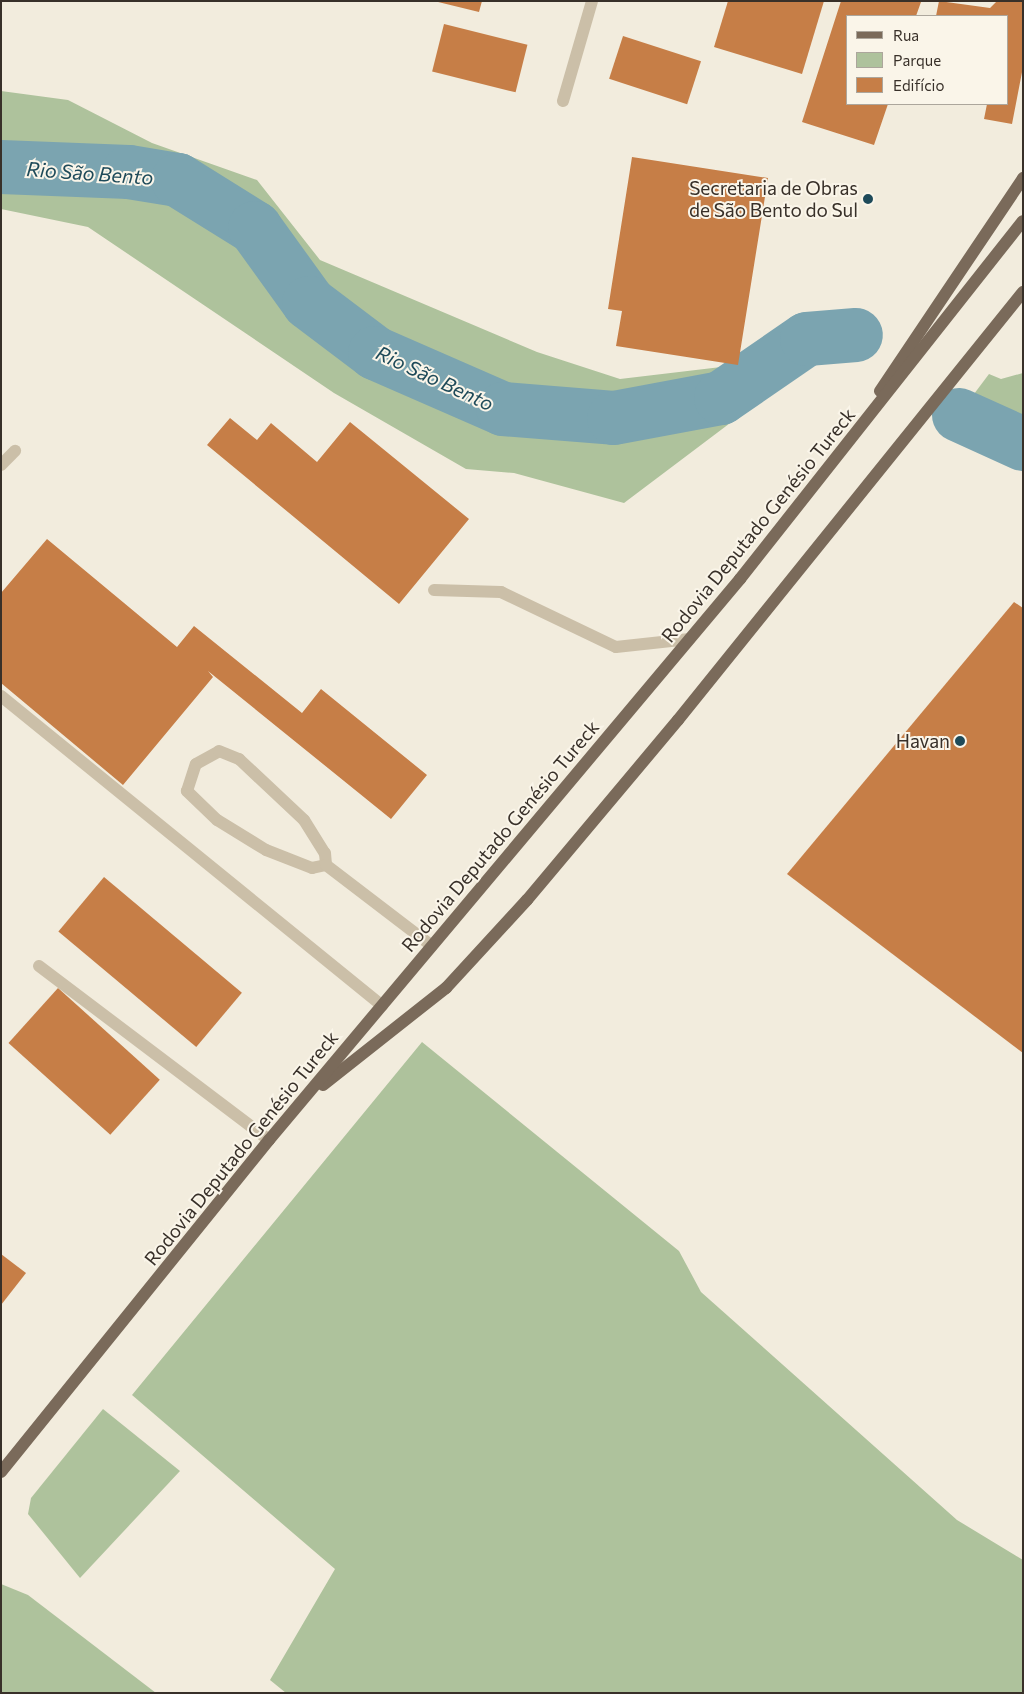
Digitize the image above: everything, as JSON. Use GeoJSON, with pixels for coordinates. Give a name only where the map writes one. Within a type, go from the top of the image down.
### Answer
{"type":"FeatureCollection","features":[{"type":"Feature","properties":{"kind":"main road"},"geometry":{"type":"LineString","coordinates":[[820,481],[1023,178]]}},
{"type":"Feature","properties":{"kind":"main road","name":"Rodovia Deputado Genésio Tureck"},"geometry":{"type":"LineString","coordinates":[[1,1472],[269,1140],[690,639],[820,481],[1023,220]]}},
{"type":"Feature","properties":{"kind":"main road"},"geometry":{"type":"LineString","coordinates":[[302,1102],[446,988],[527,900],[678,720],[1023,292]]}},
{"type":"Feature","properties":{"kind":"lane"},"geometry":{"type":"LineString","coordinates":[[563,101],[592,1]]}},
{"type":"Feature","properties":{"kind":"lane"},"geometry":{"type":"LineString","coordinates":[[1,465],[15,451]]}},
{"type":"Feature","properties":{"kind":"lane"},"geometry":{"type":"LineString","coordinates":[[434,590],[501,592],[616,647],[690,639]]}},
{"type":"Feature","properties":{"kind":"lane"},"geometry":{"type":"LineString","coordinates":[[1,696],[382,1006]]}},
{"type":"Feature","properties":{"kind":"lane"},"geometry":{"type":"LineString","coordinates":[[326,865],[312,868],[266,850],[217,820],[187,791],[196,764],[219,751],[239,759],[304,820],[324,853],[326,865],[432,946]]}},
{"type":"Feature","properties":{"kind":"lane"},"geometry":{"type":"LineString","coordinates":[[39,966],[269,1140]]}},
{"type":"Feature","properties":{"kind":"green space"},"geometry":{"type":"Polygon","coordinates":[[[1,91],[68,100],[152,143],[257,180],[320,260],[537,352],[620,379],[738,365],[784,328],[872,316],[624,503],[514,473],[466,469],[334,393],[88,227],[1,209],[1,91]]]}},
{"type":"Feature","properties":{"kind":"green space"},"geometry":{"type":"Polygon","coordinates":[[[1023,373],[1023,429],[968,402],[989,374],[1001,379],[1023,373]]]}},
{"type":"Feature","properties":{"kind":"green space"},"geometry":{"type":"Polygon","coordinates":[[[422,1042],[679,1251],[701,1292],[957,1520],[1023,1560],[1023,1693],[286,1693],[270,1680],[335,1569],[132,1395],[422,1042]]]}},
{"type":"Feature","properties":{"kind":"green space"},"geometry":{"type":"Polygon","coordinates":[[[103,1409],[180,1471],[80,1578],[28,1514],[31,1498],[103,1409]]]}},
{"type":"Feature","properties":{"kind":"green space"},"geometry":{"type":"Polygon","coordinates":[[[1,1584],[28,1595],[156,1693],[1,1693],[1,1584]]]}},
{"type":"Feature","properties":{"kind":"building"},"geometry":{"type":"Polygon","coordinates":[[[434,1],[482,1],[479,12],[434,1]]]}},
{"type":"Feature","properties":{"kind":"building"},"geometry":{"type":"Polygon","coordinates":[[[728,1],[824,1],[802,74],[714,47],[728,1]]]}},
{"type":"Feature","properties":{"kind":"building"},"geometry":{"type":"Polygon","coordinates":[[[841,1],[921,2],[916,15],[846,15],[846,105],[888,105],[874,145],[802,122],[841,1]]]}},
{"type":"Feature","properties":{"kind":"building"},"geometry":{"type":"Polygon","coordinates":[[[939,1],[990,8],[997,1],[1023,1],[1023,67],[1012,124],[984,119],[987,105],[1009,105],[1009,15],[936,15],[939,1]]]}},
{"type":"Feature","properties":{"kind":"building"},"geometry":{"type":"Polygon","coordinates":[[[444,24],[527,45],[516,92],[432,72],[444,24]]]}},
{"type":"Feature","properties":{"kind":"building"},"geometry":{"type":"Polygon","coordinates":[[[623,36],[701,61],[687,104],[609,79],[623,36]]]}},
{"type":"Feature","properties":{"kind":"building"},"geometry":{"type":"Polygon","coordinates":[[[632,157],[768,178],[738,365],[616,346],[622,311],[608,309],[632,157]]]}},
{"type":"Feature","properties":{"kind":"building"},"geometry":{"type":"Polygon","coordinates":[[[230,418],[257,440],[271,423],[317,462],[350,422],[469,519],[399,604],[207,445],[230,418]]]}},
{"type":"Feature","properties":{"kind":"building"},"geometry":{"type":"Polygon","coordinates":[[[47,539],[177,647],[194,626],[302,713],[321,689],[427,775],[391,819],[208,671],[213,677],[123,785],[1,683],[1,593],[47,539]]]}},
{"type":"Feature","properties":{"kind":"building","name":"Havan"},"geometry":{"type":"Polygon","coordinates":[[[1014,602],[1023,608],[1023,1053],[787,874],[1014,602]]]}},
{"type":"Feature","properties":{"kind":"building"},"geometry":{"type":"Polygon","coordinates":[[[104,877],[242,993],[196,1047],[58,931],[104,877]]]}},
{"type":"Feature","properties":{"kind":"building"},"geometry":{"type":"Polygon","coordinates":[[[58,988],[160,1080],[110,1135],[8,1043],[58,988]]]}},
{"type":"Feature","properties":{"kind":"building"},"geometry":{"type":"Polygon","coordinates":[[[1,1254],[26,1273],[1,1305],[1,1254]]]}},
{"type":"Feature","properties":{"kind":"waterway","name":"Rio São Bento"},"geometry":{"type":"LineString","coordinates":[[1,167],[129,172],[178,180],[255,228],[309,303],[375,353],[503,409],[614,418],[721,398],[807,339],[856,335]]}},
{"type":"Feature","properties":{"kind":"waterway","name":"Rio São Bento"},"geometry":{"type":"LineString","coordinates":[[959,415],[1023,444]]}},
{"type":"Feature","properties":{"kind":"place","name":"Secretaria de Obras de São Bento do Sul"},"geometry":{"type":"Point","coordinates":[868,199]}},
{"type":"Feature","properties":{"kind":"place","name":"Havan"},"geometry":{"type":"Point","coordinates":[960,741]}}]}
